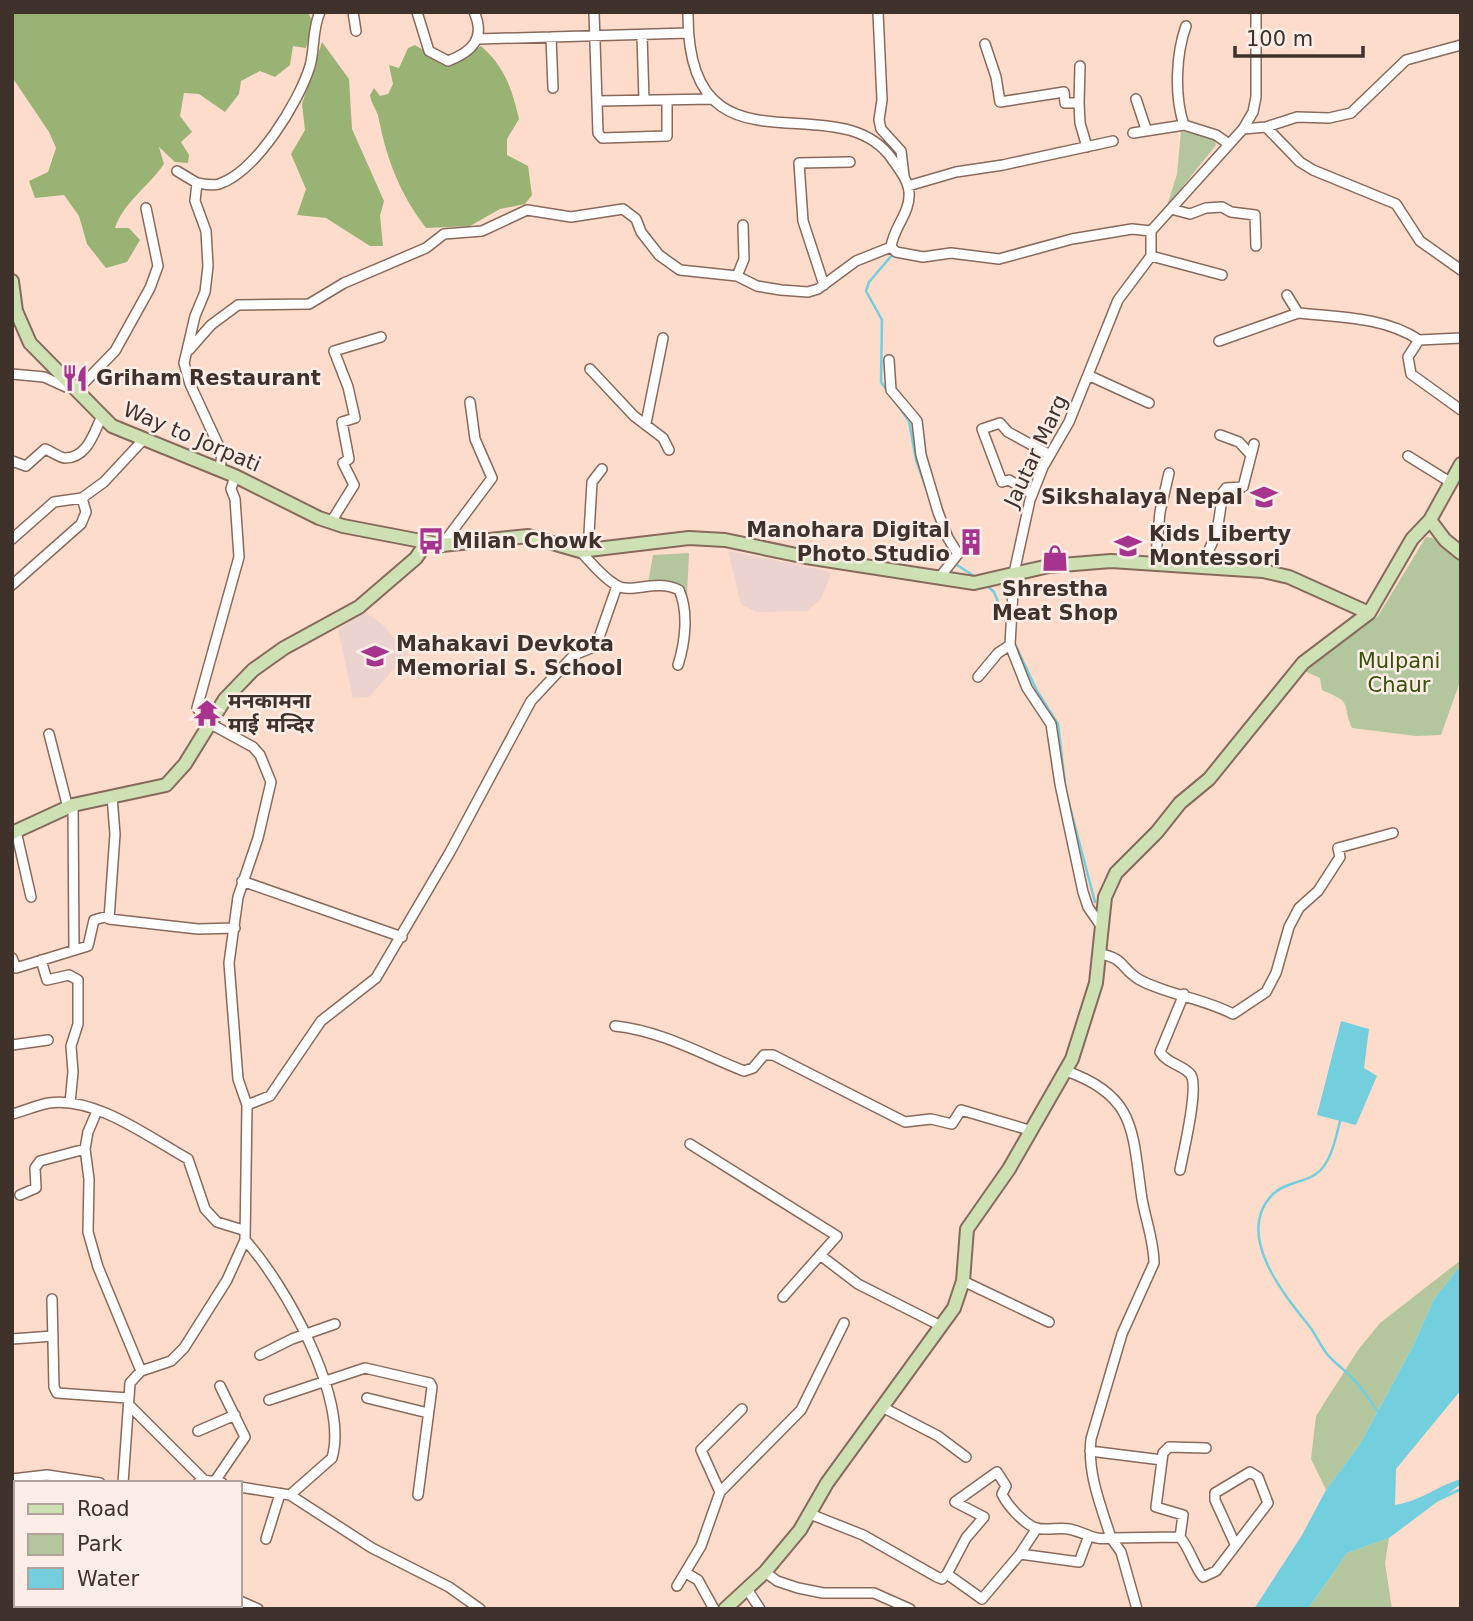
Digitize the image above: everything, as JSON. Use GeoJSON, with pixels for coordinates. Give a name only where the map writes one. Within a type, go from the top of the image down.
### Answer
{"type":"FeatureCollection","features":[{"type":"Feature","properties":{"kind":"street"},"geometry":{"type":"LineString","coordinates":[[177,171],[197,183],[216,186],[234,177],[251,161],[286,117],[310,66],[320,12]]}},
{"type":"Feature","properties":{"kind":"street"},"geometry":{"type":"LineString","coordinates":[[353,12],[356,31]]}},
{"type":"Feature","properties":{"kind":"street"},"geometry":{"type":"LineString","coordinates":[[416,12],[424,44],[441,59],[448,61],[461,56],[478,39],[479,27],[474,12]]}},
{"type":"Feature","properties":{"kind":"street"},"geometry":{"type":"LineString","coordinates":[[594,12],[598,133],[607,139],[667,135],[667,100]]}},
{"type":"Feature","properties":{"kind":"street"},"geometry":{"type":"LineString","coordinates":[[688,12],[691,59],[713,99]]}},
{"type":"Feature","properties":{"kind":"street"},"geometry":{"type":"LineString","coordinates":[[878,12],[882,100],[879,120],[881,129],[901,151],[904,176]]}},
{"type":"Feature","properties":{"kind":"street"},"geometry":{"type":"LineString","coordinates":[[1222,275],[1151,256],[1151,231],[1243,129],[1253,112],[1256,97],[1256,12]]}},
{"type":"Feature","properties":{"kind":"street"},"geometry":{"type":"LineString","coordinates":[[1184,125],[1179,110],[1179,77],[1181,39],[1186,26]]}},
{"type":"Feature","properties":{"kind":"street"},"geometry":{"type":"LineString","coordinates":[[478,39],[688,33]]}},
{"type":"Feature","properties":{"kind":"street"},"geometry":{"type":"LineString","coordinates":[[642,34],[644,100]]}},
{"type":"Feature","properties":{"kind":"street"},"geometry":{"type":"LineString","coordinates":[[551,37],[553,88]]}},
{"type":"Feature","properties":{"kind":"street"},"geometry":{"type":"LineString","coordinates":[[985,44],[996,77],[1000,102],[1064,92],[1065,103],[1079,103]]}},
{"type":"Feature","properties":{"kind":"street"},"geometry":{"type":"LineString","coordinates":[[1243,129],[1266,127],[1297,117],[1329,118],[1350,113],[1406,60],[1461,45]]}},
{"type":"Feature","properties":{"kind":"street"},"geometry":{"type":"LineString","coordinates":[[1080,66],[1080,123],[1087,148]]}},
{"type":"Feature","properties":{"kind":"street"},"geometry":{"type":"LineString","coordinates":[[188,350],[211,325],[238,305],[309,304],[344,283],[426,248],[444,234],[482,231],[527,210],[571,217],[623,209],[636,219],[649,244],[670,264],[693,274],[737,276],[757,286],[780,290],[808,292],[824,285],[856,261],[891,247],[909,202],[908,186],[886,150],[862,133],[747,118],[713,99],[597,101]]}},
{"type":"Feature","properties":{"kind":"street"},"geometry":{"type":"LineString","coordinates":[[1136,99],[1146,129]]}},
{"type":"Feature","properties":{"kind":"street"},"geometry":{"type":"LineString","coordinates":[[1133,133],[1184,125],[1216,135],[1229,144]]}},
{"type":"Feature","properties":{"kind":"street"},"geometry":{"type":"LineString","coordinates":[[1266,127],[1293,155],[1313,170],[1396,204],[1420,241],[1461,270]]}},
{"type":"Feature","properties":{"kind":"street"},"geometry":{"type":"LineString","coordinates":[[908,186],[956,172],[1113,141]]}},
{"type":"Feature","properties":{"kind":"street"},"geometry":{"type":"LineString","coordinates":[[824,285],[803,221],[799,163],[850,162]]}},
{"type":"Feature","properties":{"kind":"street"},"geometry":{"type":"LineString","coordinates":[[197,183],[195,201],[206,231],[208,266],[205,292],[195,316],[184,363],[190,384],[222,453],[219,470]]}},
{"type":"Feature","properties":{"kind":"street"},"geometry":{"type":"LineString","coordinates":[[1171,209],[1182,214],[1216,207],[1231,212],[1251,213],[1255,215],[1256,246]]}},
{"type":"Feature","properties":{"kind":"street"},"geometry":{"type":"LineString","coordinates":[[12,374],[44,377],[74,389],[115,351],[150,288],[158,266],[146,208]]}},
{"type":"Feature","properties":{"kind":"street"},"geometry":{"type":"LineString","coordinates":[[737,276],[744,259],[743,225]]}},
{"type":"Feature","properties":{"kind":"street"},"geometry":{"type":"LineString","coordinates":[[891,247],[896,252],[923,257],[960,253],[999,259],[1072,239],[1132,229],[1151,231]]}},
{"type":"Feature","properties":{"kind":"street","name":"Jautar Marg"},"geometry":{"type":"LineString","coordinates":[[1101,926],[1088,907],[1083,892],[1062,794],[1051,724],[1027,688],[1010,645],[1014,573],[1023,523],[1032,494],[1090,376],[1118,300],[1151,256]]}},
{"type":"Feature","properties":{"kind":"street","name":"Way to Jorpati"},"geometry":{"type":"LineString","coordinates":[[12,281],[16,311],[30,343],[101,418],[112,426],[235,476],[331,522],[442,545],[528,536],[584,551]]}},
{"type":"Feature","properties":{"kind":"street"},"geometry":{"type":"LineString","coordinates":[[1287,295],[1298,313]]}},
{"type":"Feature","properties":{"kind":"street"},"geometry":{"type":"LineString","coordinates":[[1219,341],[1298,313],[1382,323],[1419,340],[1461,338]]}},
{"type":"Feature","properties":{"kind":"street"},"geometry":{"type":"LineString","coordinates":[[331,522],[354,485],[343,463],[349,459],[342,422],[355,418],[348,387],[334,351],[381,337]]}},
{"type":"Feature","properties":{"kind":"street"},"geometry":{"type":"LineString","coordinates":[[646,423],[663,338]]}},
{"type":"Feature","properties":{"kind":"street"},"geometry":{"type":"LineString","coordinates":[[1419,340],[1408,357],[1411,374],[1444,401],[1461,410]]}},
{"type":"Feature","properties":{"kind":"street"},"geometry":{"type":"LineString","coordinates":[[889,360],[891,390],[917,421],[929,484],[948,538],[957,551],[953,561],[939,578]]}},
{"type":"Feature","properties":{"kind":"street"},"geometry":{"type":"LineString","coordinates":[[590,369],[634,416],[663,438],[669,450]]}},
{"type":"Feature","properties":{"kind":"street"},"geometry":{"type":"LineString","coordinates":[[1090,376],[1149,403]]}},
{"type":"Feature","properties":{"kind":"street"},"geometry":{"type":"LineString","coordinates":[[442,545],[492,478],[475,439],[470,402]]}},
{"type":"Feature","properties":{"kind":"street"},"geometry":{"type":"LineString","coordinates":[[12,461],[26,466],[45,449],[64,458],[69,457],[88,446],[101,418]]}},
{"type":"Feature","properties":{"kind":"street"},"geometry":{"type":"LineString","coordinates":[[1032,494],[1009,480],[1002,482],[982,429],[1000,423],[1008,432],[1050,455]]}},
{"type":"Feature","properties":{"kind":"street"},"geometry":{"type":"LineString","coordinates":[[1220,435],[1239,442],[1251,455]]}},
{"type":"Feature","properties":{"kind":"street"},"geometry":{"type":"LineString","coordinates":[[12,539],[54,502],[82,498],[119,468],[144,439]]}},
{"type":"Feature","properties":{"kind":"street"},"geometry":{"type":"LineString","coordinates":[[1201,568],[1218,528],[1223,492],[1226,488],[1243,487],[1254,444]]}},
{"type":"Feature","properties":{"kind":"street"},"geometry":{"type":"LineString","coordinates":[[1408,456],[1450,482]]}},
{"type":"Feature","properties":{"kind":"street"},"geometry":{"type":"LineString","coordinates":[[725,1609],[765,1572],[810,1514],[827,1483],[954,1308],[963,1281],[967,1229],[1009,1169],[1066,1071],[1091,1006],[1100,954],[1105,897],[1116,873],[1157,832],[1180,803],[1209,779],[1303,663],[1369,613],[1412,540],[1430,520],[1461,464]]}},
{"type":"Feature","properties":{"kind":"street"},"geometry":{"type":"LineString","coordinates":[[602,469],[592,482],[584,551],[617,586],[634,589],[647,584],[679,590],[686,615],[682,632],[684,646],[678,665]]}},
{"type":"Feature","properties":{"kind":"street"},"geometry":{"type":"LineString","coordinates":[[1155,565],[1160,512],[1169,472]]}},
{"type":"Feature","properties":{"kind":"street"},"geometry":{"type":"LineString","coordinates":[[123,1481],[130,1383],[141,1371],[171,1361],[184,1348],[228,1280],[244,1240],[247,1105],[238,1079],[229,963],[242,881],[258,838],[271,782],[270,775],[253,747],[209,723],[197,708],[239,557],[235,499],[231,489],[235,476]]}},
{"type":"Feature","properties":{"kind":"street"},"geometry":{"type":"LineString","coordinates":[[12,585],[81,524],[86,512],[82,498]]}},
{"type":"Feature","properties":{"kind":"street"},"geometry":{"type":"LineString","coordinates":[[1430,520],[1461,553]]}},
{"type":"Feature","properties":{"kind":"street"},"geometry":{"type":"LineString","coordinates":[[584,551],[666,540],[725,540],[806,557],[974,583],[994,581],[1014,573],[1049,566],[1111,561],[1263,570],[1289,577],[1369,613]]}},
{"type":"Feature","properties":{"kind":"street"},"geometry":{"type":"LineString","coordinates":[[31,897],[14,832],[70,807],[166,785],[185,764],[225,699],[253,670],[285,648],[359,607],[416,558],[426,543]]}},
{"type":"Feature","properties":{"kind":"street"},"geometry":{"type":"LineString","coordinates":[[247,1105],[270,1096],[321,1021],[376,978],[402,937],[531,701],[574,655],[596,646],[617,586]]}},
{"type":"Feature","properties":{"kind":"street"},"geometry":{"type":"LineString","coordinates":[[978,677],[998,653],[1010,645]]}},
{"type":"Feature","properties":{"kind":"street"},"geometry":{"type":"LineString","coordinates":[[48,734],[70,807],[75,950]]}},
{"type":"Feature","properties":{"kind":"street"},"geometry":{"type":"LineString","coordinates":[[108,916],[115,834],[112,796]]}},
{"type":"Feature","properties":{"kind":"street"},"geometry":{"type":"LineString","coordinates":[[1100,954],[1115,956],[1141,980],[1213,1003],[1233,1014],[1246,1003],[1259,999],[1276,973],[1293,920],[1340,857],[1338,848],[1393,832]]}},
{"type":"Feature","properties":{"kind":"street"},"geometry":{"type":"LineString","coordinates":[[242,881],[402,937]]}},
{"type":"Feature","properties":{"kind":"street"},"geometry":{"type":"LineString","coordinates":[[108,916],[109,919],[121,922],[159,922],[198,929],[235,928]]}},
{"type":"Feature","properties":{"kind":"street"},"geometry":{"type":"LineString","coordinates":[[12,958],[16,968],[88,946],[94,920],[108,916]]}},
{"type":"Feature","properties":{"kind":"street"},"geometry":{"type":"LineString","coordinates":[[41,960],[48,981],[69,975],[78,980],[78,1024],[71,1046],[73,1072],[69,1103]]}},
{"type":"Feature","properties":{"kind":"street"},"geometry":{"type":"LineString","coordinates":[[1180,1170],[1188,1131],[1193,1080],[1186,1070],[1162,1057],[1160,1052],[1184,994]]}},
{"type":"Feature","properties":{"kind":"street"},"geometry":{"type":"LineString","coordinates":[[615,1026],[636,1028],[688,1045],[744,1071],[753,1068],[764,1055],[774,1055],[905,1122],[931,1119],[952,1124],[961,1110],[1030,1130]]}},
{"type":"Feature","properties":{"kind":"street"},"geometry":{"type":"LineString","coordinates":[[12,1045],[48,1040]]}},
{"type":"Feature","properties":{"kind":"street"},"geometry":{"type":"LineString","coordinates":[[1066,1071],[1106,1089],[1116,1097],[1124,1112],[1132,1133],[1146,1226],[1154,1251],[1154,1263],[1128,1319],[1109,1374],[1090,1451],[1094,1483],[1111,1538],[1121,1552],[1137,1609]]}},
{"type":"Feature","properties":{"kind":"street"},"geometry":{"type":"LineString","coordinates":[[12,1114],[49,1103],[69,1103],[120,1118],[188,1159],[205,1209],[217,1222],[243,1230]]}},
{"type":"Feature","properties":{"kind":"street"},"geometry":{"type":"LineString","coordinates":[[97,1111],[88,1132],[85,1149],[89,1178],[88,1231],[141,1371]]}},
{"type":"Feature","properties":{"kind":"street"},"geometry":{"type":"LineString","coordinates":[[690,1144],[836,1236],[783,1297]]}},
{"type":"Feature","properties":{"kind":"street"},"geometry":{"type":"LineString","coordinates":[[20,1195],[36,1188],[35,1168],[40,1161],[85,1149]]}},
{"type":"Feature","properties":{"kind":"street"},"geometry":{"type":"LineString","coordinates":[[244,1240],[278,1284],[306,1334],[337,1425],[334,1450],[325,1465],[285,1495],[265,1539]]}},
{"type":"Feature","properties":{"kind":"street"},"geometry":{"type":"LineString","coordinates":[[820,1255],[858,1283],[941,1326]]}},
{"type":"Feature","properties":{"kind":"street"},"geometry":{"type":"LineString","coordinates":[[963,1281],[1049,1322]]}},
{"type":"Feature","properties":{"kind":"street"},"geometry":{"type":"LineString","coordinates":[[52,1298],[54,1387],[57,1393],[129,1401],[209,1481]]}},
{"type":"Feature","properties":{"kind":"street"},"geometry":{"type":"LineString","coordinates":[[677,1586],[701,1546],[720,1492],[801,1410],[844,1323]]}},
{"type":"Feature","properties":{"kind":"street"},"geometry":{"type":"LineString","coordinates":[[260,1355],[335,1324]]}},
{"type":"Feature","properties":{"kind":"street"},"geometry":{"type":"LineString","coordinates":[[12,1339],[53,1336]]}},
{"type":"Feature","properties":{"kind":"street"},"geometry":{"type":"LineString","coordinates":[[269,1400],[323,1381],[373,1368],[430,1383],[418,1495]]}},
{"type":"Feature","properties":{"kind":"street"},"geometry":{"type":"LineString","coordinates":[[211,1481],[245,1437],[220,1386]]}},
{"type":"Feature","properties":{"kind":"street"},"geometry":{"type":"LineString","coordinates":[[367,1398],[428,1413]]}},
{"type":"Feature","properties":{"kind":"street"},"geometry":{"type":"LineString","coordinates":[[884,1408],[938,1436],[966,1457]]}},
{"type":"Feature","properties":{"kind":"street"},"geometry":{"type":"LineString","coordinates":[[720,1492],[701,1450],[742,1409]]}},
{"type":"Feature","properties":{"kind":"street"},"geometry":{"type":"LineString","coordinates":[[198,1431],[235,1415]]}},
{"type":"Feature","properties":{"kind":"street"},"geometry":{"type":"LineString","coordinates":[[1206,1448],[1169,1447],[1163,1452],[1156,1507],[1183,1515],[1180,1537],[1203,1577],[1221,1567],[1235,1544],[1268,1503],[1258,1477],[1250,1472],[1215,1493],[1235,1544]]}},
{"type":"Feature","properties":{"kind":"street"},"geometry":{"type":"LineString","coordinates":[[1090,1451],[1162,1460]]}},
{"type":"Feature","properties":{"kind":"street"},"geometry":{"type":"LineString","coordinates":[[810,1514],[863,1535],[942,1579],[966,1538],[984,1517],[955,1502],[997,1472],[1006,1486],[1002,1494],[1004,1500],[1025,1522],[1037,1528],[1072,1530],[1088,1538],[1180,1537]]}},
{"type":"Feature","properties":{"kind":"street"},"geometry":{"type":"LineString","coordinates":[[12,1479],[47,1475],[87,1481]]}},
{"type":"Feature","properties":{"kind":"street"},"geometry":{"type":"LineString","coordinates":[[242,1488],[285,1495],[372,1548],[449,1587],[480,1609]]}},
{"type":"Feature","properties":{"kind":"street"},"geometry":{"type":"LineString","coordinates":[[947,1574],[982,1599],[1020,1554],[1037,1528]]}},
{"type":"Feature","properties":{"kind":"street"},"geometry":{"type":"LineString","coordinates":[[1020,1554],[1079,1562],[1088,1538]]}},
{"type":"Feature","properties":{"kind":"street"},"geometry":{"type":"LineString","coordinates":[[765,1572],[777,1581],[798,1588],[823,1593],[874,1593],[910,1609]]}},
{"type":"Feature","properties":{"kind":"street"},"geometry":{"type":"LineString","coordinates":[[686,1573],[698,1580],[714,1609]]}},
{"type":"Feature","properties":{"kind":"street"},"geometry":{"type":"LineString","coordinates":[[747,1589],[760,1609]]}},
{"type":"Feature","properties":{"kind":"street"},"geometry":{"type":"LineString","coordinates":[[242,1602],[258,1609]]}},
{"type":"Feature","properties":{"kind":"shaded area"},"geometry":{"type":"Polygon","coordinates":[[[728,551],[832,572],[821,599],[807,611],[756,612],[741,604],[728,551]]]}},
{"type":"Feature","properties":{"kind":"shaded area","name":"Mahakavi Devkota Memorial S. School"},"geometry":{"type":"Polygon","coordinates":[[[364,611],[383,625],[408,653],[369,697],[353,698],[338,630],[364,611]]]}},
{"type":"Feature","properties":{"kind":"green space"},"geometry":{"type":"Polygon","coordinates":[[[12,12],[308,12],[313,23],[306,48],[293,46],[290,65],[275,77],[260,71],[241,81],[239,94],[225,112],[199,94],[184,93],[180,116],[192,132],[181,142],[189,155],[188,163],[175,162],[159,147],[164,164],[130,203],[115,228],[129,228],[140,240],[127,262],[106,268],[87,244],[79,216],[64,195],[35,198],[29,181],[48,172],[56,148],[49,132],[12,77],[12,12]]]}},
{"type":"Feature","properties":{"kind":"green space"},"geometry":{"type":"Polygon","coordinates":[[[322,42],[349,79],[352,129],[384,201],[380,216],[383,246],[370,246],[326,218],[297,215],[306,189],[291,154],[305,130],[302,104],[322,42]]]}},
{"type":"Feature","properties":{"kind":"green space"},"geometry":{"type":"Polygon","coordinates":[[[415,45],[450,66],[481,46],[502,70],[519,119],[507,139],[507,155],[528,166],[532,195],[525,204],[500,209],[470,226],[426,228],[417,215],[396,176],[370,95],[374,88],[380,96],[388,94],[393,84],[389,65],[399,68],[408,48],[415,45]]]}},
{"type":"Feature","properties":{"kind":"green space"},"geometry":{"type":"Polygon","coordinates":[[[1181,131],[1214,138],[1216,145],[1167,206],[1177,174],[1181,131]]]}},
{"type":"Feature","properties":{"kind":"green space","name":"Mulpani Chaur"},"geometry":{"type":"Polygon","coordinates":[[[1426,537],[1433,538],[1461,561],[1461,679],[1441,735],[1416,736],[1352,728],[1343,701],[1322,690],[1320,678],[1302,670],[1335,643],[1378,616],[1426,537]]]}},
{"type":"Feature","properties":{"kind":"green space"},"geometry":{"type":"Polygon","coordinates":[[[689,553],[687,595],[647,588],[653,555],[689,553]]]}},
{"type":"Feature","properties":{"kind":"green space"},"geometry":{"type":"Polygon","coordinates":[[[1461,1260],[1461,1265],[1434,1299],[1413,1346],[1360,1444],[1326,1490],[1311,1459],[1316,1416],[1358,1350],[1380,1323],[1461,1260]]]}},
{"type":"Feature","properties":{"kind":"green space"},"geometry":{"type":"Polygon","coordinates":[[[1389,1538],[1385,1563],[1392,1609],[1308,1609],[1347,1553],[1389,1538]]]}},
{"type":"Feature","properties":{"kind":"water"},"geometry":{"type":"Polygon","coordinates":[[[1341,1021],[1369,1029],[1364,1068],[1377,1076],[1356,1125],[1317,1115],[1341,1021]]]}},
{"type":"Feature","properties":{"kind":"water"},"geometry":{"type":"Polygon","coordinates":[[[1461,1265],[1461,1390],[1396,1469],[1395,1505],[1461,1479],[1461,1484],[1389,1538],[1347,1553],[1308,1609],[1254,1609],[1302,1535],[1326,1490],[1360,1444],[1413,1346],[1434,1299],[1461,1265]]]}},
{"type":"Feature","properties":{"kind":"waterway"},"geometry":{"type":"LineString","coordinates":[[893,254],[869,282],[866,291],[882,320],[881,382],[909,421],[916,460],[951,557]]}},
{"type":"Feature","properties":{"kind":"waterway"},"geometry":{"type":"LineString","coordinates":[[954,563],[977,578]]}},
{"type":"Feature","properties":{"kind":"waterway"},"geometry":{"type":"LineString","coordinates":[[985,584],[994,592],[1008,626]]}},
{"type":"Feature","properties":{"kind":"waterway"},"geometry":{"type":"LineString","coordinates":[[1014,642],[1037,691],[1058,724],[1066,792],[1095,902]]}},
{"type":"Feature","properties":{"kind":"waterway"},"geometry":{"type":"LineString","coordinates":[[1340,1121],[1326,1164],[1311,1177],[1273,1194],[1262,1210],[1258,1227],[1267,1264],[1288,1299],[1330,1358],[1358,1384],[1380,1414]]}},
{"type":"Feature","properties":{"kind":"waterway"},"geometry":{"type":"LineString","coordinates":[[1438,1500],[1461,1489]]}},
{"type":"Feature","properties":{"kind":"place","name":"Griham Restaurant"},"geometry":{"type":"Point","coordinates":[75,378]}},
{"type":"Feature","properties":{"kind":"place","name":"Sikshalaya Nepal"},"geometry":{"type":"Point","coordinates":[1264,497]}},
{"type":"Feature","properties":{"kind":"place","name":"Milan Chowk"},"geometry":{"type":"Point","coordinates":[431,541]}},
{"type":"Feature","properties":{"kind":"place","name":"Manohara Digital Photo Studio"},"geometry":{"type":"Point","coordinates":[971,542]}},
{"type":"Feature","properties":{"kind":"place","name":"Kids Liberty Montessori"},"geometry":{"type":"Point","coordinates":[1128,546]}},
{"type":"Feature","properties":{"kind":"place","name":"Shrestha Meat Shop"},"geometry":{"type":"Point","coordinates":[1055,558]}},
{"type":"Feature","properties":{"kind":"place","name":"Mahakavi Devkota Memorial S. School"},"geometry":{"type":"Point","coordinates":[375,656]}},
{"type":"Feature","properties":{"kind":"place","name":"मनकामना माई मन्दिर"},"geometry":{"type":"Point","coordinates":[207,713]}}]}
